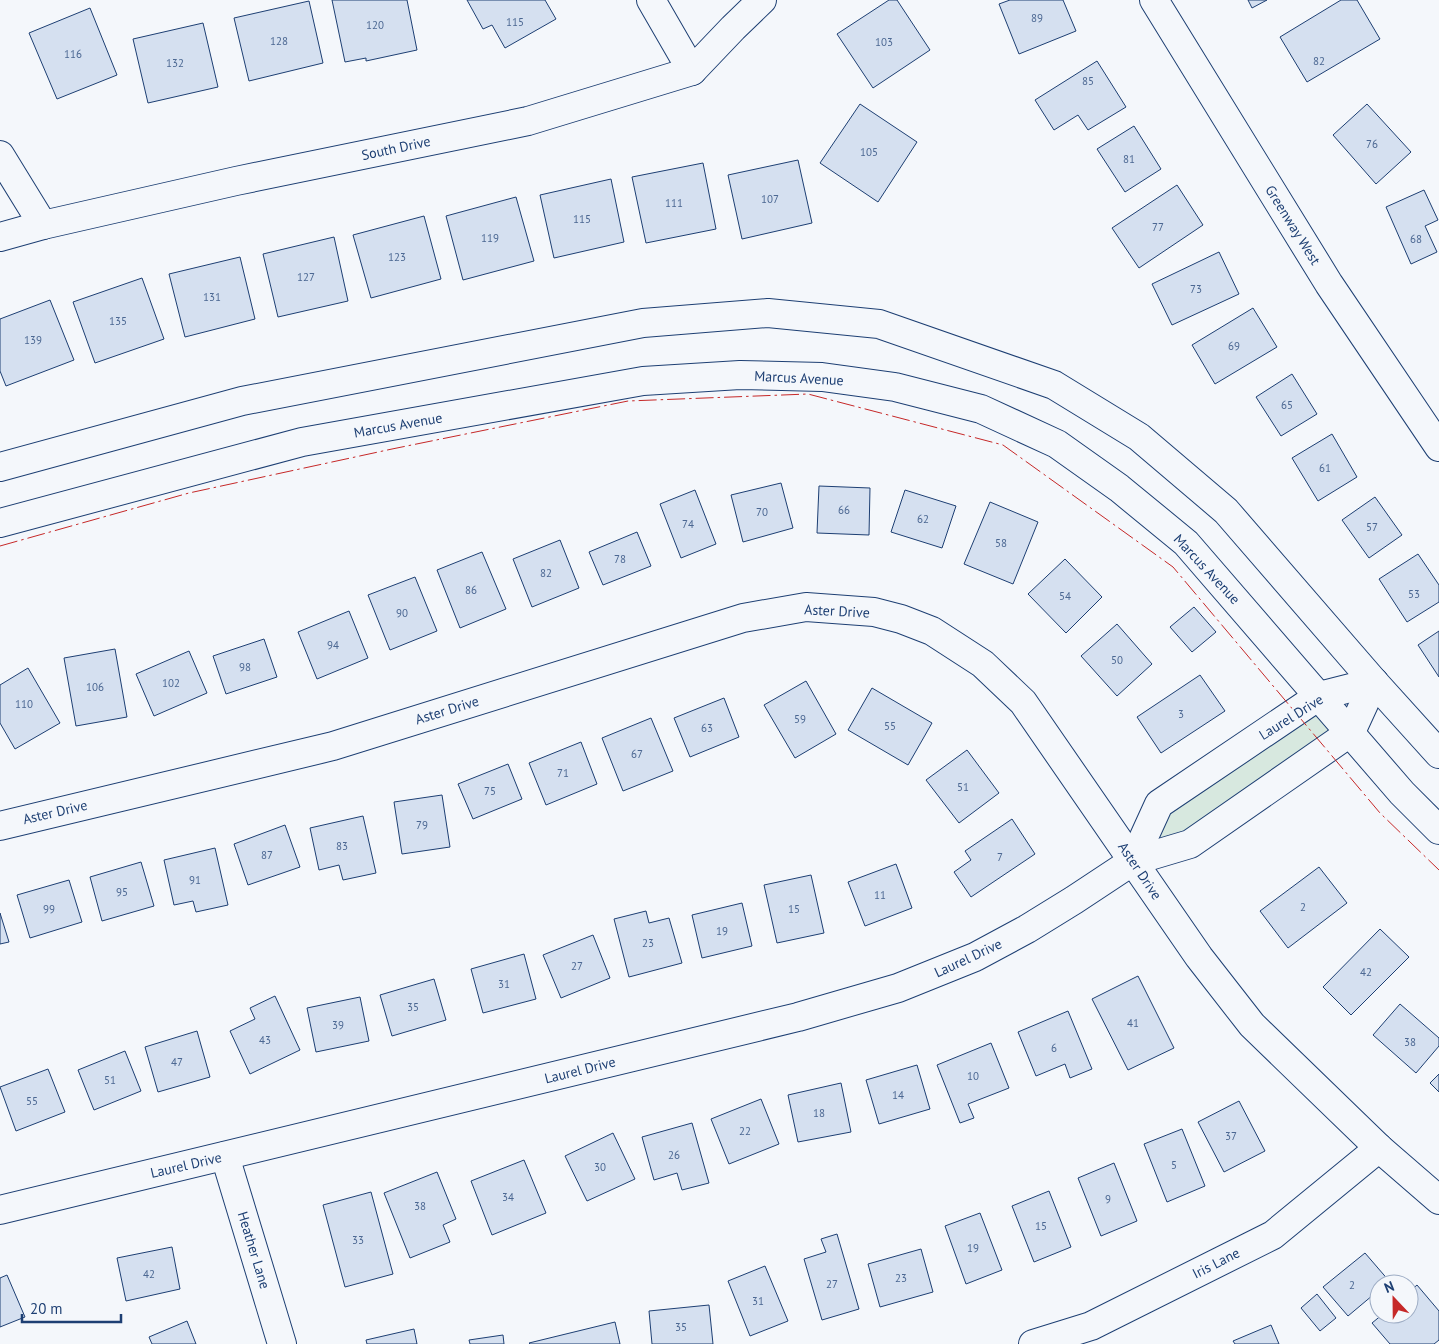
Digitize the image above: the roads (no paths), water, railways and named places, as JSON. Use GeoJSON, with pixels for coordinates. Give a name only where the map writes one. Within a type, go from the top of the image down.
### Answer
{"type":"FeatureCollection","features":[{"type":"Feature","properties":{"kind":"street"},"geometry":{"type":"LineString","coordinates":[[651,0],[692,71]]}},
{"type":"Feature","properties":{"kind":"street","name":"South Drive"},"geometry":{"type":"LineString","coordinates":[[0,237],[43,225],[236,181],[528,121],[692,71],[762,0]]}},
{"type":"Feature","properties":{"kind":"street","name":"Greenway West"},"geometry":{"type":"LineString","coordinates":[[1154,0],[1329,284],[1439,447]]}},
{"type":"Feature","properties":{"kind":"street"},"geometry":{"type":"LineString","coordinates":[[0,155],[43,225]]}},
{"type":"Feature","properties":{"kind":"street"},"geometry":{"type":"LineString","coordinates":[[0,467],[242,401],[643,323],[768,313],[879,324],[1054,385],[1140,437],[1226,511],[1439,754]]}},
{"type":"Feature","properties":{"kind":"street","name":"Marcus Avenue"},"geometry":{"type":"LineString","coordinates":[[0,523],[302,442],[643,382],[740,375],[822,377],[895,387],[981,410],[1057,444],[1119,488],[1186,543],[1402,793],[1439,830]]}},
{"type":"Feature","properties":{"kind":"street","name":"Aster Drive"},"geometry":{"type":"LineString","coordinates":[[0,826],[333,746],[743,618],[806,607],[874,612],[901,619],[932,631],[983,664],[1023,702],[1199,957],[1252,1025],[1380,1148],[1439,1200]]}},
{"type":"Feature","properties":{"kind":"street","name":"Laurel Drive"},"geometry":{"type":"LineString","coordinates":[[1133,861],[1160,804],[1319,696],[1374,682]]}},
{"type":"Feature","properties":{"kind":"street","name":"Laurel Drive"},"geometry":{"type":"LineString","coordinates":[[0,1210],[798,1017],[898,988],[975,957],[1027,929],[1133,861],[1190,844],[1350,732],[1374,682]]}},
{"type":"Feature","properties":{"kind":"street","name":"Iris Lane"},"geometry":{"type":"LineString","coordinates":[[1033,1344],[1091,1326],[1273,1235],[1380,1148]]}},
{"type":"Feature","properties":{"kind":"street","name":"Heather Lane"},"geometry":{"type":"LineString","coordinates":[[225,1156],[282,1344]]}}]}
